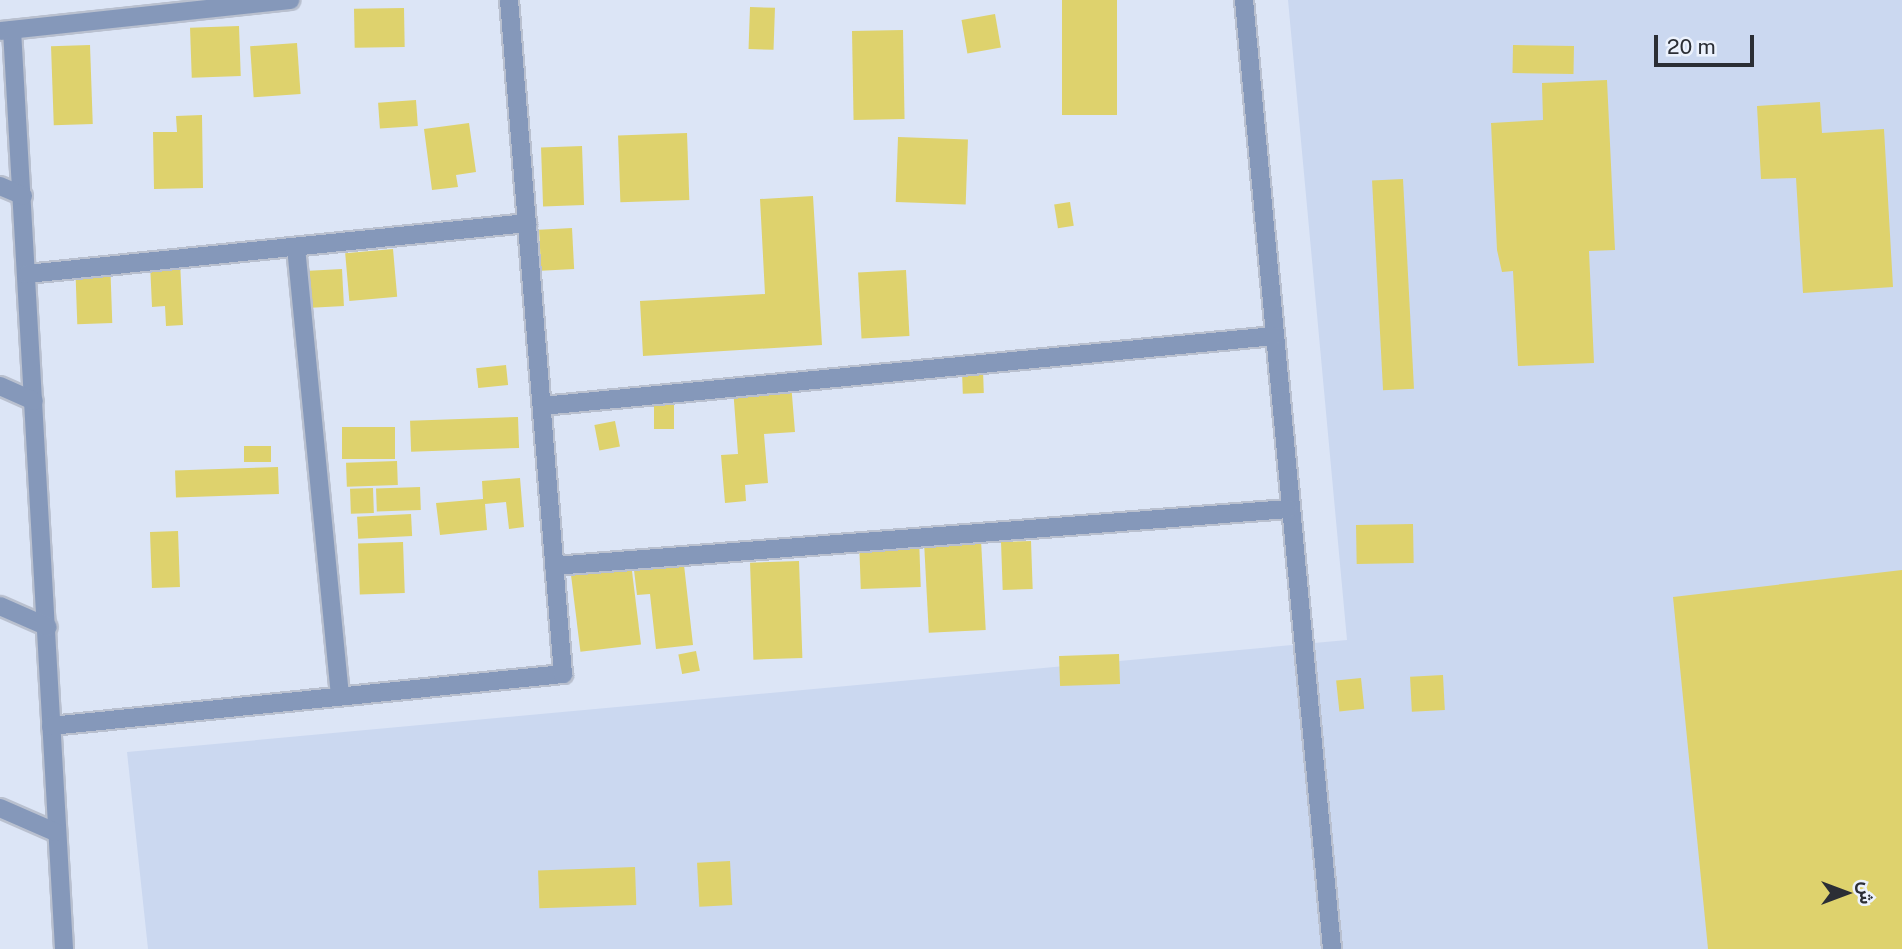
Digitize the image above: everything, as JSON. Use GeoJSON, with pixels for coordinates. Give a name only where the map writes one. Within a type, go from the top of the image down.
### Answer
{"type":"FeatureCollection","features":[{"type":"Feature","properties":{"kind":"street"},"geometry":{"type":"LineString","coordinates":[[64,949],[55,832],[48,627],[23,196],[6,31],[290,0]]}},
{"type":"Feature","properties":{"kind":"street"},"geometry":{"type":"LineString","coordinates":[[51,726],[563,674],[509,0]]}},
{"type":"Feature","properties":{"kind":"street"},"geometry":{"type":"LineString","coordinates":[[1244,0],[1288,509],[1332,949]]}},
{"type":"Feature","properties":{"kind":"street"},"geometry":{"type":"LineString","coordinates":[[0,186],[23,196]]}},
{"type":"Feature","properties":{"kind":"street"},"geometry":{"type":"LineString","coordinates":[[27,274],[527,223]]}},
{"type":"Feature","properties":{"kind":"street"},"geometry":{"type":"LineString","coordinates":[[296,247],[340,696]]}},
{"type":"Feature","properties":{"kind":"street"},"geometry":{"type":"LineString","coordinates":[[542,406],[1274,336]]}},
{"type":"Feature","properties":{"kind":"street"},"geometry":{"type":"LineString","coordinates":[[0,386],[34,401]]}},
{"type":"Feature","properties":{"kind":"street"},"geometry":{"type":"LineString","coordinates":[[554,566],[1288,509]]}},
{"type":"Feature","properties":{"kind":"street"},"geometry":{"type":"LineString","coordinates":[[0,606],[48,627]]}},
{"type":"Feature","properties":{"kind":"street"},"geometry":{"type":"LineString","coordinates":[[0,808],[55,832]]}},
{"type":"Feature","properties":{"kind":"shaded area"},"geometry":{"type":"Polygon","coordinates":[[[1288,0],[1902,0],[1902,949],[148,949],[127,752],[1347,640],[1288,0]]]}},
{"type":"Feature","properties":{"kind":"building"},"geometry":{"type":"Polygon","coordinates":[[[1062,0],[1117,0],[1117,115],[1062,115],[1062,0]]]}},
{"type":"Feature","properties":{"kind":"building"},"geometry":{"type":"Polygon","coordinates":[[[750,7],[775,8],[774,50],[749,49],[750,7]]]}},
{"type":"Feature","properties":{"kind":"building"},"geometry":{"type":"Polygon","coordinates":[[[404,8],[405,47],[355,48],[354,9],[404,8]]]}},
{"type":"Feature","properties":{"kind":"building"},"geometry":{"type":"Polygon","coordinates":[[[995,14],[1001,47],[967,53],[962,20],[995,14]]]}},
{"type":"Feature","properties":{"kind":"building"},"geometry":{"type":"Polygon","coordinates":[[[239,26],[241,76],[192,78],[190,28],[239,26]]]}},
{"type":"Feature","properties":{"kind":"building"},"geometry":{"type":"Polygon","coordinates":[[[903,30],[905,119],[854,120],[852,31],[903,30]]]}},
{"type":"Feature","properties":{"kind":"building"},"geometry":{"type":"Polygon","coordinates":[[[297,43],[301,94],[254,97],[250,46],[297,43]]]}},
{"type":"Feature","properties":{"kind":"building"},"geometry":{"type":"Polygon","coordinates":[[[90,45],[93,124],[54,125],[51,46],[90,45]]]}},
{"type":"Feature","properties":{"kind":"building"},"geometry":{"type":"Polygon","coordinates":[[[1513,45],[1574,46],[1574,74],[1513,73],[1513,45]]]}},
{"type":"Feature","properties":{"kind":"building"},"geometry":{"type":"Polygon","coordinates":[[[1607,80],[1615,250],[1589,251],[1594,363],[1518,366],[1513,271],[1502,272],[1497,250],[1491,123],[1543,120],[1542,83],[1607,80]]]}},
{"type":"Feature","properties":{"kind":"building"},"geometry":{"type":"Polygon","coordinates":[[[416,100],[418,126],[380,129],[378,103],[416,100]]]}},
{"type":"Feature","properties":{"kind":"building"},"geometry":{"type":"Polygon","coordinates":[[[1820,102],[1822,133],[1884,129],[1893,287],[1803,293],[1796,178],[1761,179],[1757,106],[1820,102]]]}},
{"type":"Feature","properties":{"kind":"building"},"geometry":{"type":"Polygon","coordinates":[[[202,115],[203,188],[154,189],[153,132],[177,132],[176,116],[202,115]]]}},
{"type":"Feature","properties":{"kind":"building"},"geometry":{"type":"Polygon","coordinates":[[[469,123],[476,172],[456,175],[458,187],[432,190],[424,129],[469,123]]]}},
{"type":"Feature","properties":{"kind":"building"},"geometry":{"type":"Polygon","coordinates":[[[687,133],[689,200],[620,202],[618,135],[687,133]]]}},
{"type":"Feature","properties":{"kind":"building"},"geometry":{"type":"Polygon","coordinates":[[[898,137],[968,139],[966,204],[896,202],[898,137]]]}},
{"type":"Feature","properties":{"kind":"building"},"geometry":{"type":"Polygon","coordinates":[[[582,146],[584,205],[543,206],[541,147],[582,146]]]}},
{"type":"Feature","properties":{"kind":"building"},"geometry":{"type":"Polygon","coordinates":[[[1403,179],[1414,389],[1383,390],[1372,181],[1403,179]]]}},
{"type":"Feature","properties":{"kind":"building"},"geometry":{"type":"Polygon","coordinates":[[[813,196],[822,345],[643,356],[640,301],[765,294],[760,199],[813,196]]]}},
{"type":"Feature","properties":{"kind":"building"},"geometry":{"type":"Polygon","coordinates":[[[1070,202],[1074,226],[1058,228],[1054,205],[1070,202]]]}},
{"type":"Feature","properties":{"kind":"building"},"geometry":{"type":"Polygon","coordinates":[[[572,228],[574,269],[541,271],[539,230],[572,228]]]}},
{"type":"Feature","properties":{"kind":"building"},"geometry":{"type":"Polygon","coordinates":[[[393,249],[397,297],[349,301],[345,253],[393,249]]]}},
{"type":"Feature","properties":{"kind":"building"},"geometry":{"type":"Polygon","coordinates":[[[110,258],[112,323],[77,324],[75,259],[110,258]]]}},
{"type":"Feature","properties":{"kind":"building"},"geometry":{"type":"Polygon","coordinates":[[[180,261],[183,325],[166,326],[165,306],[152,307],[150,263],[180,261]]]}},
{"type":"Feature","properties":{"kind":"building"},"geometry":{"type":"Polygon","coordinates":[[[342,269],[344,306],[302,308],[300,271],[342,269]]]}},
{"type":"Feature","properties":{"kind":"building"},"geometry":{"type":"Polygon","coordinates":[[[906,270],[909,336],[862,338],[858,273],[906,270]]]}},
{"type":"Feature","properties":{"kind":"building"},"geometry":{"type":"Polygon","coordinates":[[[506,365],[508,385],[478,388],[476,368],[506,365]]]}},
{"type":"Feature","properties":{"kind":"building"},"geometry":{"type":"Polygon","coordinates":[[[983,370],[984,393],[963,394],[962,371],[983,370]]]}},
{"type":"Feature","properties":{"kind":"building"},"geometry":{"type":"Polygon","coordinates":[[[791,383],[795,432],[764,434],[768,483],[745,485],[746,501],[725,503],[721,455],[738,454],[733,388],[791,383]]]}},
{"type":"Feature","properties":{"kind":"building"},"geometry":{"type":"Polygon","coordinates":[[[654,397],[674,397],[674,429],[654,429],[654,397]]]}},
{"type":"Feature","properties":{"kind":"building"},"geometry":{"type":"Polygon","coordinates":[[[518,417],[519,448],[411,452],[410,421],[518,417]]]}},
{"type":"Feature","properties":{"kind":"building"},"geometry":{"type":"Polygon","coordinates":[[[615,421],[620,447],[599,451],[594,425],[615,421]]]}},
{"type":"Feature","properties":{"kind":"building"},"geometry":{"type":"Polygon","coordinates":[[[342,427],[395,427],[395,459],[342,459],[342,427]]]}},
{"type":"Feature","properties":{"kind":"building"},"geometry":{"type":"Polygon","coordinates":[[[244,446],[271,446],[271,462],[244,462],[244,446]]]}},
{"type":"Feature","properties":{"kind":"building"},"geometry":{"type":"Polygon","coordinates":[[[397,461],[398,485],[347,487],[346,463],[397,461]]]}},
{"type":"Feature","properties":{"kind":"building"},"geometry":{"type":"Polygon","coordinates":[[[278,467],[279,494],[176,498],[175,471],[278,467]]]}},
{"type":"Feature","properties":{"kind":"building"},"geometry":{"type":"Polygon","coordinates":[[[520,478],[524,527],[509,529],[506,502],[485,504],[487,530],[440,535],[436,503],[483,499],[482,481],[520,478]]]}},
{"type":"Feature","properties":{"kind":"building"},"geometry":{"type":"Polygon","coordinates":[[[420,487],[421,510],[377,512],[376,489],[420,487]]]}},
{"type":"Feature","properties":{"kind":"building"},"geometry":{"type":"Polygon","coordinates":[[[373,488],[374,513],[351,514],[350,489],[373,488]]]}},
{"type":"Feature","properties":{"kind":"building"},"geometry":{"type":"Polygon","coordinates":[[[411,514],[412,536],[358,539],[357,517],[411,514]]]}},
{"type":"Feature","properties":{"kind":"building"},"geometry":{"type":"Polygon","coordinates":[[[1413,524],[1414,563],[1357,564],[1356,525],[1413,524]]]}},
{"type":"Feature","properties":{"kind":"building"},"geometry":{"type":"Polygon","coordinates":[[[178,531],[180,587],[152,588],[150,532],[178,531]]]}},
{"type":"Feature","properties":{"kind":"building"},"geometry":{"type":"Polygon","coordinates":[[[919,537],[921,587],[861,589],[859,539],[919,537]]]}},
{"type":"Feature","properties":{"kind":"building"},"geometry":{"type":"Polygon","coordinates":[[[981,540],[986,630],[929,633],[924,543],[981,540]]]}},
{"type":"Feature","properties":{"kind":"building"},"geometry":{"type":"Polygon","coordinates":[[[1031,541],[1033,589],[1003,590],[1001,542],[1031,541]]]}},
{"type":"Feature","properties":{"kind":"building"},"geometry":{"type":"Polygon","coordinates":[[[403,542],[405,593],[360,595],[358,544],[403,542]]]}},
{"type":"Feature","properties":{"kind":"building"},"geometry":{"type":"Polygon","coordinates":[[[683,556],[693,645],[656,649],[650,594],[637,595],[633,562],[683,556]]]}},
{"type":"Feature","properties":{"kind":"building"},"geometry":{"type":"Polygon","coordinates":[[[799,561],[802,658],[753,660],[750,563],[799,561]]]}},
{"type":"Feature","properties":{"kind":"building"},"geometry":{"type":"Polygon","coordinates":[[[631,563],[641,644],[580,652],[570,570],[631,563]]]}},
{"type":"Feature","properties":{"kind":"building"},"geometry":{"type":"Polygon","coordinates":[[[1902,570],[1902,949],[1708,949],[1673,597],[1902,570]]]}},
{"type":"Feature","properties":{"kind":"building"},"geometry":{"type":"Polygon","coordinates":[[[696,651],[700,671],[682,674],[678,654],[696,651]]]}},
{"type":"Feature","properties":{"kind":"building"},"geometry":{"type":"Polygon","coordinates":[[[1119,654],[1120,684],[1060,686],[1059,656],[1119,654]]]}},
{"type":"Feature","properties":{"kind":"building"},"geometry":{"type":"Polygon","coordinates":[[[1443,675],[1445,710],[1412,712],[1410,677],[1443,675]]]}},
{"type":"Feature","properties":{"kind":"building"},"geometry":{"type":"Polygon","coordinates":[[[1361,678],[1364,709],[1339,711],[1336,681],[1361,678]]]}},
{"type":"Feature","properties":{"kind":"building"},"geometry":{"type":"Polygon","coordinates":[[[730,861],[732,905],[699,907],[697,863],[730,861]]]}},
{"type":"Feature","properties":{"kind":"building"},"geometry":{"type":"Polygon","coordinates":[[[635,867],[636,905],[539,908],[538,870],[635,867]]]}}]}
